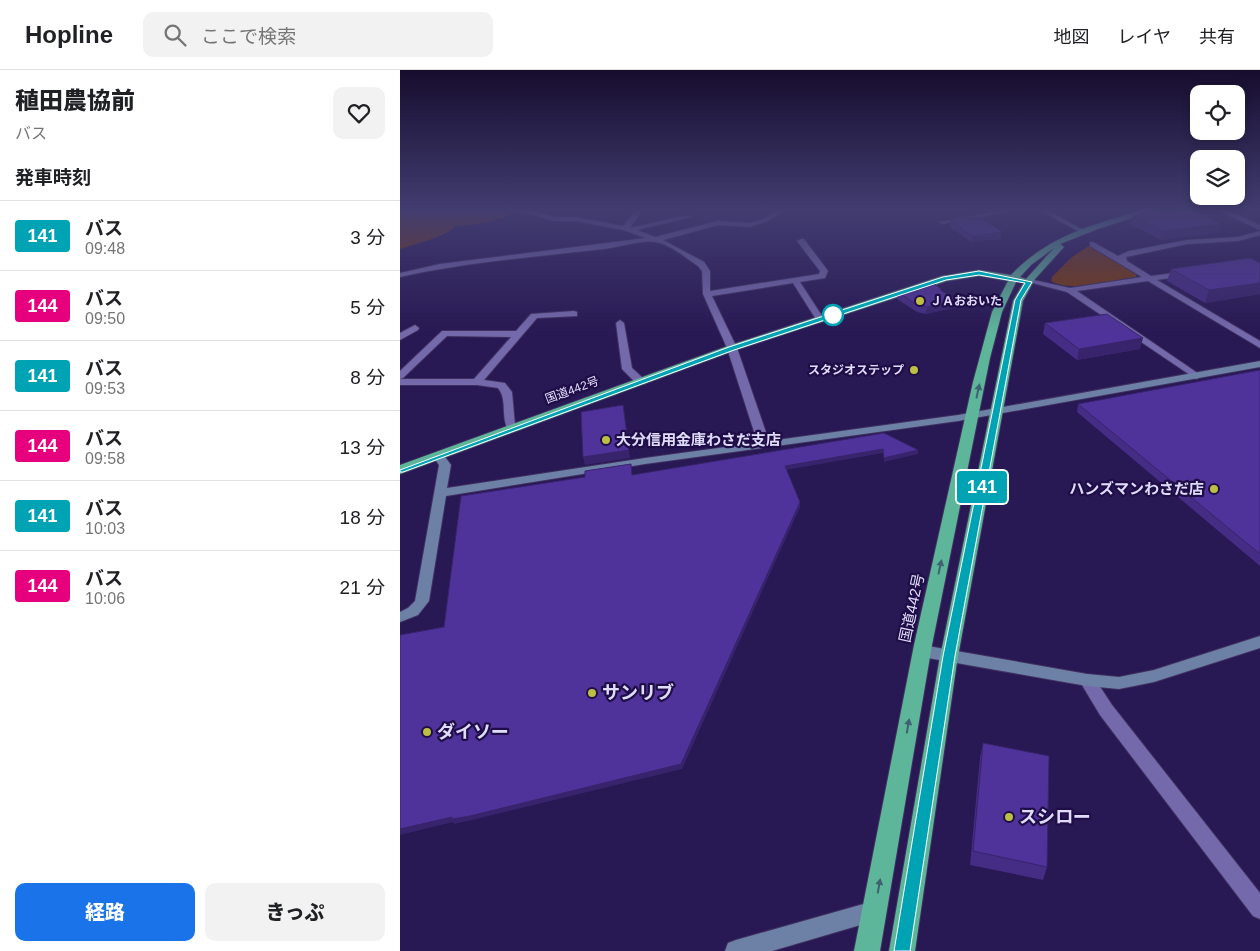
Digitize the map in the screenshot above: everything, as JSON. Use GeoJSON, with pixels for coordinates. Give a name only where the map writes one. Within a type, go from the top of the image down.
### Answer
{"type":"FeatureCollection","features":[{"type":"Feature","properties":{"kind":"highway","name":"国道442号"},"geometry":{"type":"LineString","coordinates":[[867,951],[922,651],[994,321],[1002,298],[1056,251]]}},
{"type":"Feature","properties":{"kind":"highway","name":"国道442号"},"geometry":{"type":"LineString","coordinates":[[400,470],[732,348],[952,276],[979,273],[1021,280]]}},
{"type":"Feature","properties":{"kind":"highway","name":"国道442号"},"geometry":{"type":"LineString","coordinates":[[902,951],[949,656],[1021,280]]}},
{"type":"Feature","properties":{"kind":"street"},"geometry":{"type":"LineString","coordinates":[[400,275],[440,266],[559,251]]}},
{"type":"Feature","properties":{"kind":"street"},"geometry":{"type":"LineString","coordinates":[[680,251],[701,264],[706,271],[705,285],[707,294],[732,348],[764,444]]}},
{"type":"Feature","properties":{"kind":"street"},"geometry":{"type":"LineString","coordinates":[[707,294],[822,276],[824,273],[808,251]]}},
{"type":"Feature","properties":{"kind":"street"},"geometry":{"type":"LineString","coordinates":[[1110,251],[1123,262],[1260,345]]}},
{"type":"Feature","properties":{"kind":"street"},"geometry":{"type":"LineString","coordinates":[[1123,262],[1122,256],[1139,251]]}},
{"type":"Feature","properties":{"kind":"street"},"geometry":{"type":"LineString","coordinates":[[1021,280],[1070,290],[1196,272]]}},
{"type":"Feature","properties":{"kind":"street"},"geometry":{"type":"LineString","coordinates":[[794,280],[820,319]]}},
{"type":"Feature","properties":{"kind":"street"},"geometry":{"type":"LineString","coordinates":[[1070,290],[1196,376]]}},
{"type":"Feature","properties":{"kind":"street"},"geometry":{"type":"LineString","coordinates":[[477,382],[534,316],[574,314]]}},
{"type":"Feature","properties":{"kind":"street"},"geometry":{"type":"LineString","coordinates":[[620,323],[627,368],[640,382]]}},
{"type":"Feature","properties":{"kind":"street"},"geometry":{"type":"LineString","coordinates":[[400,337],[415,328]]}},
{"type":"Feature","properties":{"kind":"street"},"geometry":{"type":"LineString","coordinates":[[400,376],[445,333],[519,334]]}},
{"type":"Feature","properties":{"kind":"street"},"geometry":{"type":"LineString","coordinates":[[440,493],[764,444],[973,416],[1260,364]]}},
{"type":"Feature","properties":{"kind":"street"},"geometry":{"type":"LineString","coordinates":[[400,382],[477,382],[492,383],[505,388],[510,425],[513,429]]}},
{"type":"Feature","properties":{"kind":"street"},"geometry":{"type":"LineString","coordinates":[[400,617],[409,615],[419,607],[422,601],[445,465],[439,456]]}},
{"type":"Feature","properties":{"kind":"street"},"geometry":{"type":"LineString","coordinates":[[922,651],[1086,680],[1119,683],[1154,676],[1260,642]]}},
{"type":"Feature","properties":{"kind":"street"},"geometry":{"type":"LineString","coordinates":[[1086,680],[1106,710],[1260,909]]}},
{"type":"Feature","properties":{"kind":"street"},"geometry":{"type":"LineString","coordinates":[[736,951],[874,911]]}},
{"type":"Feature","properties":{"kind":"shaded area"},"geometry":{"type":"Polygon","coordinates":[[[1081,251],[1100,251],[1137,273],[1136,277],[1081,286],[1070,286],[1051,281],[1052,277],[1072,257],[1081,251]]]}},
{"type":"Feature","properties":{"kind":"building"},"geometry":{"type":"Polygon","coordinates":[[[1250,258],[1260,263],[1260,283],[1209,290],[1171,269],[1250,258]]]}},
{"type":"Feature","properties":{"kind":"building"},"geometry":{"type":"Polygon","coordinates":[[[932,282],[940,290],[957,300],[927,307],[917,305],[898,292],[932,282]]]}},
{"type":"Feature","properties":{"kind":"building"},"geometry":{"type":"Polygon","coordinates":[[[1107,314],[1143,338],[1079,349],[1045,323],[1107,314]]]}},
{"type":"Feature","properties":{"kind":"building","name":"ハンズマンわさだ店"},"geometry":{"type":"Polygon","coordinates":[[[1260,370],[1260,554],[1078,404],[1260,370]]]}},
{"type":"Feature","properties":{"kind":"building","name":"大分信用金庫わさだ支店"},"geometry":{"type":"Polygon","coordinates":[[[623,405],[629,450],[583,457],[581,412],[623,405]]]}},
{"type":"Feature","properties":{"kind":"building","name":"サンリブ"},"geometry":{"type":"Polygon","coordinates":[[[884,433],[918,450],[884,458],[883,449],[785,466],[800,502],[681,764],[470,816],[452,819],[452,817],[400,829],[400,635],[444,627],[461,496],[585,477],[585,471],[631,464],[632,475],[884,433]]]}},
{"type":"Feature","properties":{"kind":"building","name":"スシロー"},"geometry":{"type":"Polygon","coordinates":[[[983,743],[1049,756],[1047,867],[973,851],[983,743]]]}},
{"type":"Feature","properties":{"kind":"bus line","name":"141"},"geometry":{"type":"LineString","coordinates":[[400,470],[732,348],[945,278],[979,273],[999,275],[1029,282],[1018,300],[949,656],[902,951]]}},
{"type":"Feature","properties":{"kind":"place","name":"ＪＡおおいた"},"geometry":{"type":"Point","coordinates":[920,301]}},
{"type":"Feature","properties":{"kind":"place","name":"スタジオステップ"},"geometry":{"type":"Point","coordinates":[914,370]}},
{"type":"Feature","properties":{"kind":"place","name":"大分信用金庫わさだ支店"},"geometry":{"type":"Point","coordinates":[606,440]}},
{"type":"Feature","properties":{"kind":"place","name":"ハンズマンわさだ店"},"geometry":{"type":"Point","coordinates":[1214,489]}},
{"type":"Feature","properties":{"kind":"place","name":"サンリブ"},"geometry":{"type":"Point","coordinates":[592,693]}},
{"type":"Feature","properties":{"kind":"place","name":"ダイソー"},"geometry":{"type":"Point","coordinates":[427,732]}},
{"type":"Feature","properties":{"kind":"place","name":"スシロー"},"geometry":{"type":"Point","coordinates":[1009,817]}}]}
